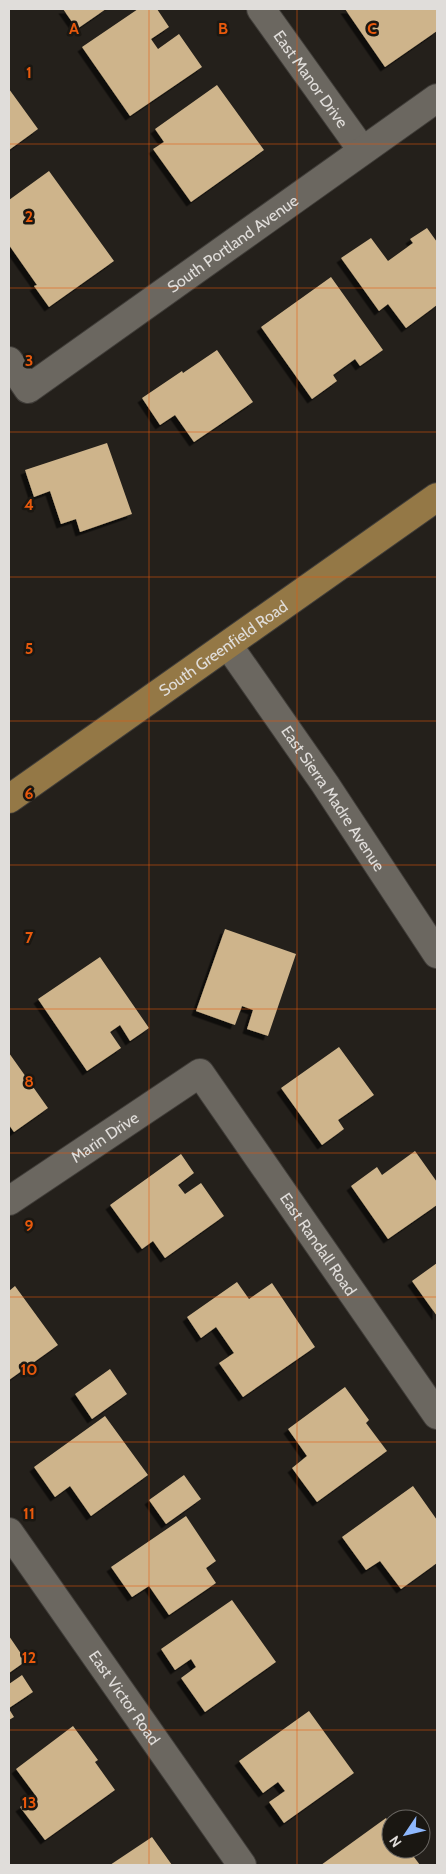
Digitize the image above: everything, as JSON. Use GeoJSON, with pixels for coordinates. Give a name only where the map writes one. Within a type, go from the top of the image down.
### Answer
{"type":"FeatureCollection","features":[{"type":"Feature","properties":{"kind":"main road","name":"South Greenfield Road"},"geometry":{"type":"LineString","coordinates":[[9,799],[437,497]]}},
{"type":"Feature","properties":{"kind":"street","name":"East Manor Drive"},"geometry":{"type":"LineString","coordinates":[[261,9],[362,150]]}},
{"type":"Feature","properties":{"kind":"street","name":"South Portland Avenue"},"geometry":{"type":"LineString","coordinates":[[9,361],[28,389],[437,98]]}},
{"type":"Feature","properties":{"kind":"street","name":"East Sierra Madre Avenue"},"geometry":{"type":"LineString","coordinates":[[228,645],[325,784],[437,954]]}},
{"type":"Feature","properties":{"kind":"street","name":"Marin Drive"},"geometry":{"type":"LineString","coordinates":[[9,1201],[200,1073]]}},
{"type":"Feature","properties":{"kind":"street","name":"East Randall Road"},"geometry":{"type":"LineString","coordinates":[[200,1073],[437,1415]]}},
{"type":"Feature","properties":{"kind":"street","name":"East Victor Road"},"geometry":{"type":"LineString","coordinates":[[9,1532],[242,1865]]}},
{"type":"Feature","properties":{"kind":"building"},"geometry":{"type":"Polygon","coordinates":[[[63,9],[106,9],[77,29],[63,9]]]}},
{"type":"Feature","properties":{"kind":"building"},"geometry":{"type":"Polygon","coordinates":[[[138,9],[157,9],[169,27],[151,39],[158,49],[179,34],[202,67],[130,116],[82,47],[138,9]]]}},
{"type":"Feature","properties":{"kind":"building"},"geometry":{"type":"Polygon","coordinates":[[[345,9],[437,9],[437,31],[385,67],[345,9]]]}},
{"type":"Feature","properties":{"kind":"building"},"geometry":{"type":"Polygon","coordinates":[[[217,85],[264,150],[191,202],[153,149],[164,142],[155,129],[217,85]]]}},
{"type":"Feature","properties":{"kind":"building"},"geometry":{"type":"Polygon","coordinates":[[[9,89],[38,129],[9,150],[9,89]]]}},
{"type":"Feature","properties":{"kind":"building"},"geometry":{"type":"Polygon","coordinates":[[[49,171],[114,261],[49,307],[34,286],[37,285],[9,245],[9,200],[49,171]]]}},
{"type":"Feature","properties":{"kind":"building"},"geometry":{"type":"Polygon","coordinates":[[[427,228],[437,242],[437,305],[406,328],[388,304],[379,311],[341,258],[371,238],[388,261],[413,243],[410,239],[427,228]]]}},
{"type":"Feature","properties":{"kind":"building"},"geometry":{"type":"Polygon","coordinates":[[[331,277],[383,350],[360,366],[355,359],[333,375],[337,381],[312,399],[261,327],[331,277]]]}},
{"type":"Feature","properties":{"kind":"building"},"geometry":{"type":"Polygon","coordinates":[[[217,350],[253,402],[194,442],[175,415],[160,425],[142,398],[217,350]]]}},
{"type":"Feature","properties":{"kind":"building"},"geometry":{"type":"Polygon","coordinates":[[[107,443],[132,514],[80,532],[76,519],[61,524],[50,491],[34,497],[25,470],[107,443]]]}},
{"type":"Feature","properties":{"kind":"building"},"geometry":{"type":"Polygon","coordinates":[[[225,929],[296,954],[268,1036],[247,1029],[253,1010],[242,1006],[235,1025],[196,1011],[225,929]]]}},
{"type":"Feature","properties":{"kind":"building"},"geometry":{"type":"Polygon","coordinates":[[[100,957],[149,1028],[130,1041],[120,1025],[110,1032],[121,1048],[87,1071],[38,999],[100,957]]]}},
{"type":"Feature","properties":{"kind":"building"},"geometry":{"type":"Polygon","coordinates":[[[339,1047],[374,1095],[338,1120],[344,1129],[322,1145],[281,1088],[339,1047]]]}},
{"type":"Feature","properties":{"kind":"building"},"geometry":{"type":"Polygon","coordinates":[[[9,1053],[48,1108],[14,1132],[9,1125],[9,1053]]]}},
{"type":"Feature","properties":{"kind":"building"},"geometry":{"type":"Polygon","coordinates":[[[415,1151],[437,1182],[437,1205],[388,1239],[351,1186],[377,1167],[382,1175],[415,1151]]]}},
{"type":"Feature","properties":{"kind":"building"},"geometry":{"type":"Polygon","coordinates":[[[181,1154],[194,1173],[178,1185],[185,1194],[201,1183],[224,1216],[165,1258],[153,1241],[142,1249],[110,1205],[181,1154]]]}},
{"type":"Feature","properties":{"kind":"building"},"geometry":{"type":"Polygon","coordinates":[[[437,1263],[437,1316],[412,1281],[437,1263]]]}},
{"type":"Feature","properties":{"kind":"building"},"geometry":{"type":"Polygon","coordinates":[[[237,1282],[249,1299],[272,1283],[315,1347],[243,1397],[219,1363],[234,1353],[216,1327],[201,1338],[187,1317],[237,1282]]]}},
{"type":"Feature","properties":{"kind":"building"},"geometry":{"type":"Polygon","coordinates":[[[15,1286],[58,1345],[9,1380],[9,1291],[15,1286]]]}},
{"type":"Feature","properties":{"kind":"building"},"geometry":{"type":"Polygon","coordinates":[[[110,1369],[127,1394],[92,1419],[75,1394],[110,1369]]]}},
{"type":"Feature","properties":{"kind":"building"},"geometry":{"type":"Polygon","coordinates":[[[345,1387],[369,1420],[366,1423],[387,1451],[317,1502],[292,1468],[307,1456],[288,1429],[345,1387]]]}},
{"type":"Feature","properties":{"kind":"building"},"geometry":{"type":"Polygon","coordinates":[[[105,1416],[148,1475],[91,1516],[70,1486],[55,1497],[34,1467],[105,1416]]]}},
{"type":"Feature","properties":{"kind":"building"},"geometry":{"type":"Polygon","coordinates":[[[184,1475],[201,1499],[166,1524],[149,1500],[184,1475]]]}},
{"type":"Feature","properties":{"kind":"building"},"geometry":{"type":"Polygon","coordinates":[[[413,1486],[437,1520],[437,1563],[401,1589],[380,1561],[366,1570],[342,1537],[413,1486]]]}},
{"type":"Feature","properties":{"kind":"building"},"geometry":{"type":"Polygon","coordinates":[[[186,1516],[216,1561],[206,1568],[216,1583],[169,1615],[149,1586],[132,1597],[111,1567],[186,1516]]]}},
{"type":"Feature","properties":{"kind":"building"},"geometry":{"type":"Polygon","coordinates":[[[232,1600],[276,1662],[205,1712],[181,1678],[196,1667],[191,1659],[175,1670],[161,1649],[232,1600]]]}},
{"type":"Feature","properties":{"kind":"building"},"geometry":{"type":"Polygon","coordinates":[[[9,1636],[26,1661],[9,1673],[9,1636]]]}},
{"type":"Feature","properties":{"kind":"building"},"geometry":{"type":"Polygon","coordinates":[[[22,1675],[33,1692],[9,1708],[9,1684],[22,1675]]]}},
{"type":"Feature","properties":{"kind":"building"},"geometry":{"type":"Polygon","coordinates":[[[9,1709],[14,1717],[9,1720],[9,1709]]]}},
{"type":"Feature","properties":{"kind":"building"},"geometry":{"type":"Polygon","coordinates":[[[309,1711],[354,1773],[284,1823],[269,1802],[285,1791],[278,1782],[263,1793],[239,1761],[309,1711]]]}},
{"type":"Feature","properties":{"kind":"building"},"geometry":{"type":"Polygon","coordinates":[[[73,1726],[98,1760],[95,1762],[115,1790],[45,1840],[20,1807],[36,1796],[16,1769],[73,1726]]]}},
{"type":"Feature","properties":{"kind":"building"},"geometry":{"type":"Polygon","coordinates":[[[381,1822],[381,1859],[416,1859],[420,1865],[321,1865],[381,1822]]]}},
{"type":"Feature","properties":{"kind":"building"},"geometry":{"type":"Polygon","coordinates":[[[152,1837],[172,1865],[110,1865],[152,1837]]]}}]}
